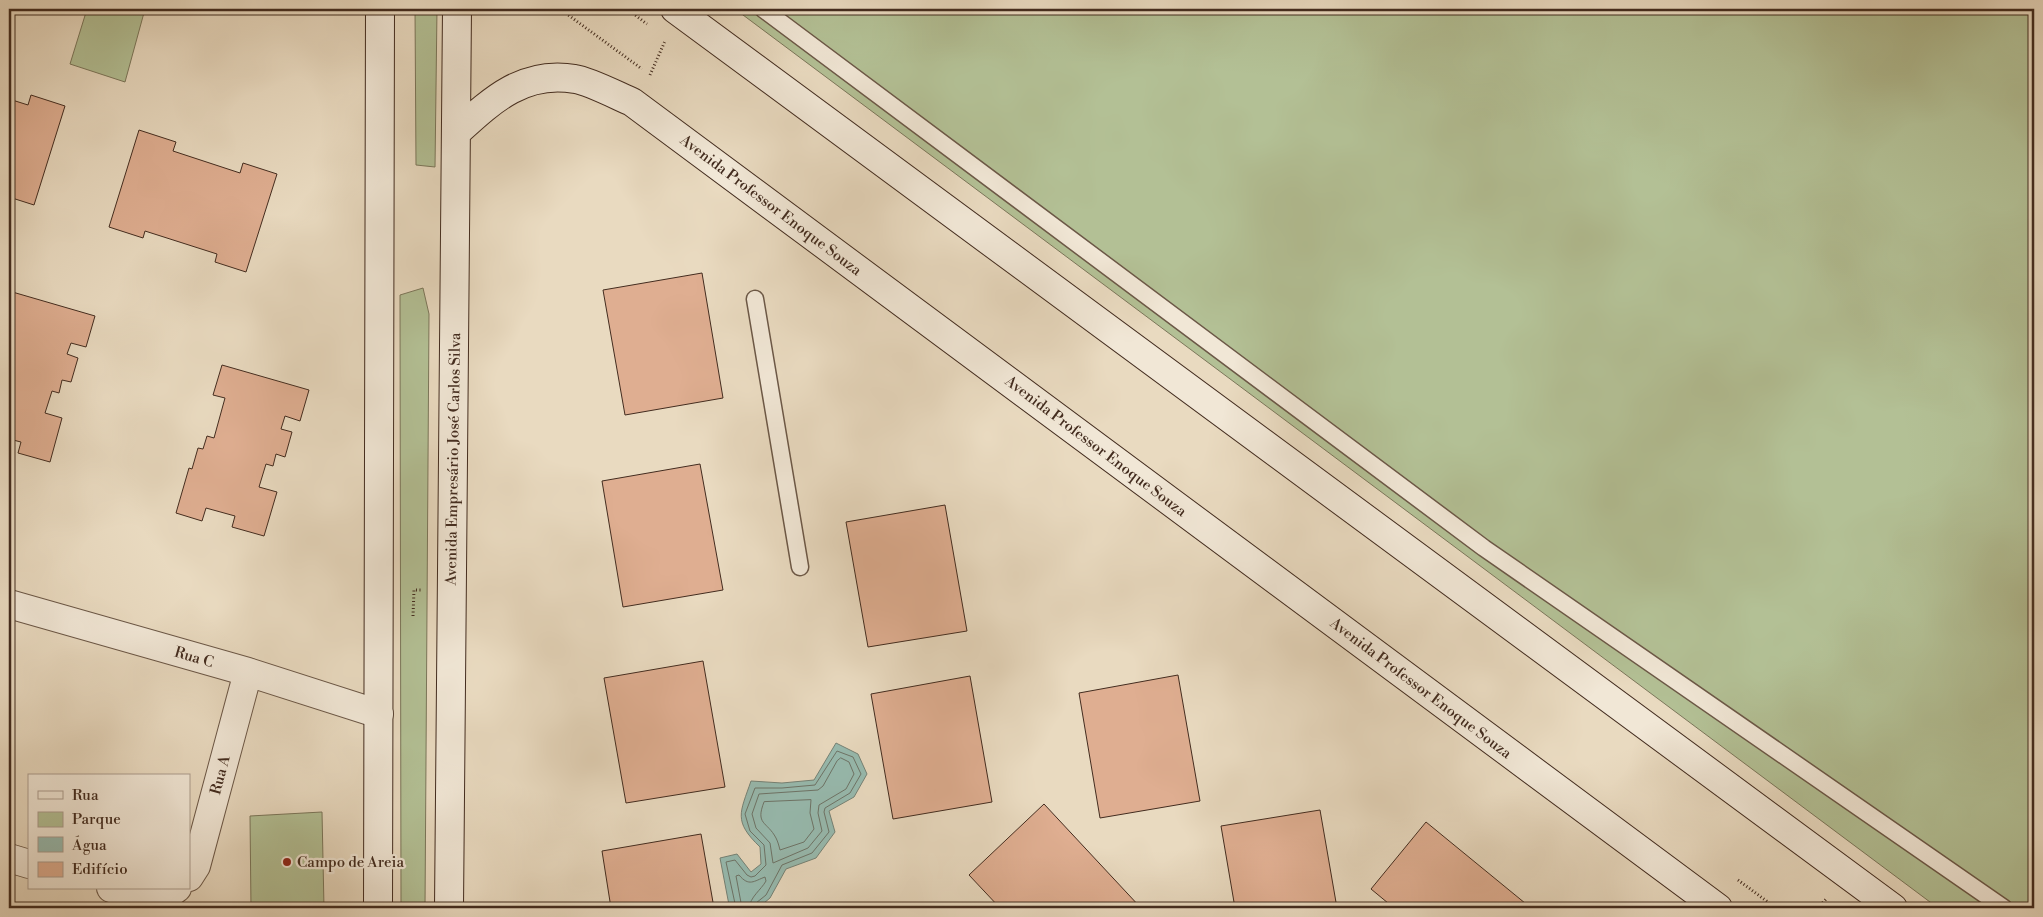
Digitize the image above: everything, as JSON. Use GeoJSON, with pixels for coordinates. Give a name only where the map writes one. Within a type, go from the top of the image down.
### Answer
{"type":"FeatureCollection","features":[{"type":"Feature","properties":{"kind":"main road"},"geometry":{"type":"LineString","coordinates":[[378,908],[380,9]]}},
{"type":"Feature","properties":{"kind":"main road","name":"Avenida Empresário José Carlos Silva"},"geometry":{"type":"LineString","coordinates":[[449,908],[457,9]]}},
{"type":"Feature","properties":{"kind":"main road"},"geometry":{"type":"LineString","coordinates":[[675,9],[1892,908]]}},
{"type":"Feature","properties":{"kind":"main road","name":"Avenida Professor Enoque Souza"},"geometry":{"type":"LineString","coordinates":[[457,132],[484,107],[507,90],[541,78],[576,79],[632,102],[1718,908]]}},
{"type":"Feature","properties":{"kind":"main road","name":"Rua C"},"geometry":{"type":"LineString","coordinates":[[9,604],[248,672],[378,714]]}},
{"type":"Feature","properties":{"kind":"main road","name":"Rua A"},"geometry":{"type":"LineString","coordinates":[[190,875],[196,866],[248,672]]}},
{"type":"Feature","properties":{"kind":"main road"},"geometry":{"type":"LineString","coordinates":[[9,858],[28,864]]}},
{"type":"Feature","properties":{"kind":"main road"},"geometry":{"type":"LineString","coordinates":[[118,890],[134,895],[160,897],[173,890]]}},
{"type":"Feature","properties":{"kind":"lane"},"geometry":{"type":"LineString","coordinates":[[763,9],[1484,548],[2004,908]]}},
{"type":"Feature","properties":{"kind":"lane"},"geometry":{"type":"LineString","coordinates":[[755,299],[800,568]]}},
{"type":"Feature","properties":{"kind":"path"},"geometry":{"type":"LineString","coordinates":[[650,75],[666,39]]}},
{"type":"Feature","properties":{"kind":"path"},"geometry":{"type":"LineString","coordinates":[[413,619],[414,590],[452,592]]}},
{"type":"Feature","properties":{"kind":"green space"},"geometry":{"type":"Polygon","coordinates":[[[87,9],[145,9],[125,82],[70,64],[87,9]]]}},
{"type":"Feature","properties":{"kind":"green space"},"geometry":{"type":"Polygon","coordinates":[[[415,9],[437,9],[435,167],[416,165],[415,9]]]}},
{"type":"Feature","properties":{"kind":"green space"},"geometry":{"type":"Polygon","coordinates":[[[735,9],[2034,9],[2034,908],[1938,908],[735,9]]]}},
{"type":"Feature","properties":{"kind":"green space"},"geometry":{"type":"Polygon","coordinates":[[[423,288],[429,314],[425,908],[401,908],[400,295],[423,288]]]}},
{"type":"Feature","properties":{"kind":"green space","name":"Campo de Areia"},"geometry":{"type":"Polygon","coordinates":[[[322,812],[324,908],[251,908],[250,816],[322,812]]]}},
{"type":"Feature","properties":{"kind":"water"},"geometry":{"type":"Polygon","coordinates":[[[836,743],[858,754],[867,774],[854,797],[829,811],[835,832],[816,858],[786,869],[770,898],[758,908],[734,908],[729,905],[720,858],[737,854],[751,872],[761,864],[760,847],[746,830],[741,816],[751,781],[782,783],[814,780],[836,743]]]}},
{"type":"Feature","properties":{"kind":"building"},"geometry":{"type":"Polygon","coordinates":[[[31,95],[65,106],[34,205],[9,197],[9,99],[28,105],[31,95]]]}},
{"type":"Feature","properties":{"kind":"building"},"geometry":{"type":"Polygon","coordinates":[[[139,130],[176,142],[173,151],[240,173],[243,163],[277,174],[246,272],[215,262],[217,254],[145,231],[143,238],[109,227],[139,130]]]}},
{"type":"Feature","properties":{"kind":"building"},"geometry":{"type":"Polygon","coordinates":[[[702,273],[723,398],[625,415],[603,290],[702,273]]]}},
{"type":"Feature","properties":{"kind":"building"},"geometry":{"type":"Polygon","coordinates":[[[9,291],[95,316],[86,347],[71,343],[67,354],[78,358],[71,382],[62,380],[59,393],[52,391],[45,413],[62,418],[50,462],[18,453],[21,442],[9,439],[9,333],[11,324],[9,324],[9,291]]]}},
{"type":"Feature","properties":{"kind":"building"},"geometry":{"type":"Polygon","coordinates":[[[222,365],[309,390],[300,421],[285,416],[281,429],[292,432],[285,457],[276,454],[273,466],[266,464],[259,487],[277,492],[264,536],[232,527],[235,516],[206,508],[202,521],[176,513],[189,468],[192,469],[198,448],[203,449],[207,436],[214,438],[225,398],[213,395],[222,365]]]}},
{"type":"Feature","properties":{"kind":"building"},"geometry":{"type":"Polygon","coordinates":[[[700,464],[723,590],[623,607],[602,481],[700,464]]]}},
{"type":"Feature","properties":{"kind":"building"},"geometry":{"type":"Polygon","coordinates":[[[945,505],[967,631],[868,647],[846,522],[945,505]]]}},
{"type":"Feature","properties":{"kind":"building"},"geometry":{"type":"Polygon","coordinates":[[[703,661],[725,787],[626,803],[604,678],[703,661]]]}},
{"type":"Feature","properties":{"kind":"building"},"geometry":{"type":"Polygon","coordinates":[[[1178,675],[1200,801],[1100,818],[1079,693],[1178,675]]]}},
{"type":"Feature","properties":{"kind":"building"},"geometry":{"type":"Polygon","coordinates":[[[970,676],[992,802],[893,819],[871,694],[970,676]]]}},
{"type":"Feature","properties":{"kind":"building"},"geometry":{"type":"Polygon","coordinates":[[[1044,804],[1141,908],[1000,908],[969,875],[1044,804]]]}},
{"type":"Feature","properties":{"kind":"building"},"geometry":{"type":"Polygon","coordinates":[[[1320,810],[1337,908],[1235,908],[1221,826],[1320,810]]]}},
{"type":"Feature","properties":{"kind":"building"},"geometry":{"type":"Polygon","coordinates":[[[1426,822],[1531,908],[1394,908],[1371,889],[1426,822]]]}},
{"type":"Feature","properties":{"kind":"building"},"geometry":{"type":"Polygon","coordinates":[[[701,834],[714,908],[611,908],[602,851],[701,834]]]}},
{"type":"Feature","properties":{"kind":"place","name":"Campo de Areia"},"geometry":{"type":"Point","coordinates":[287,862]}}]}
